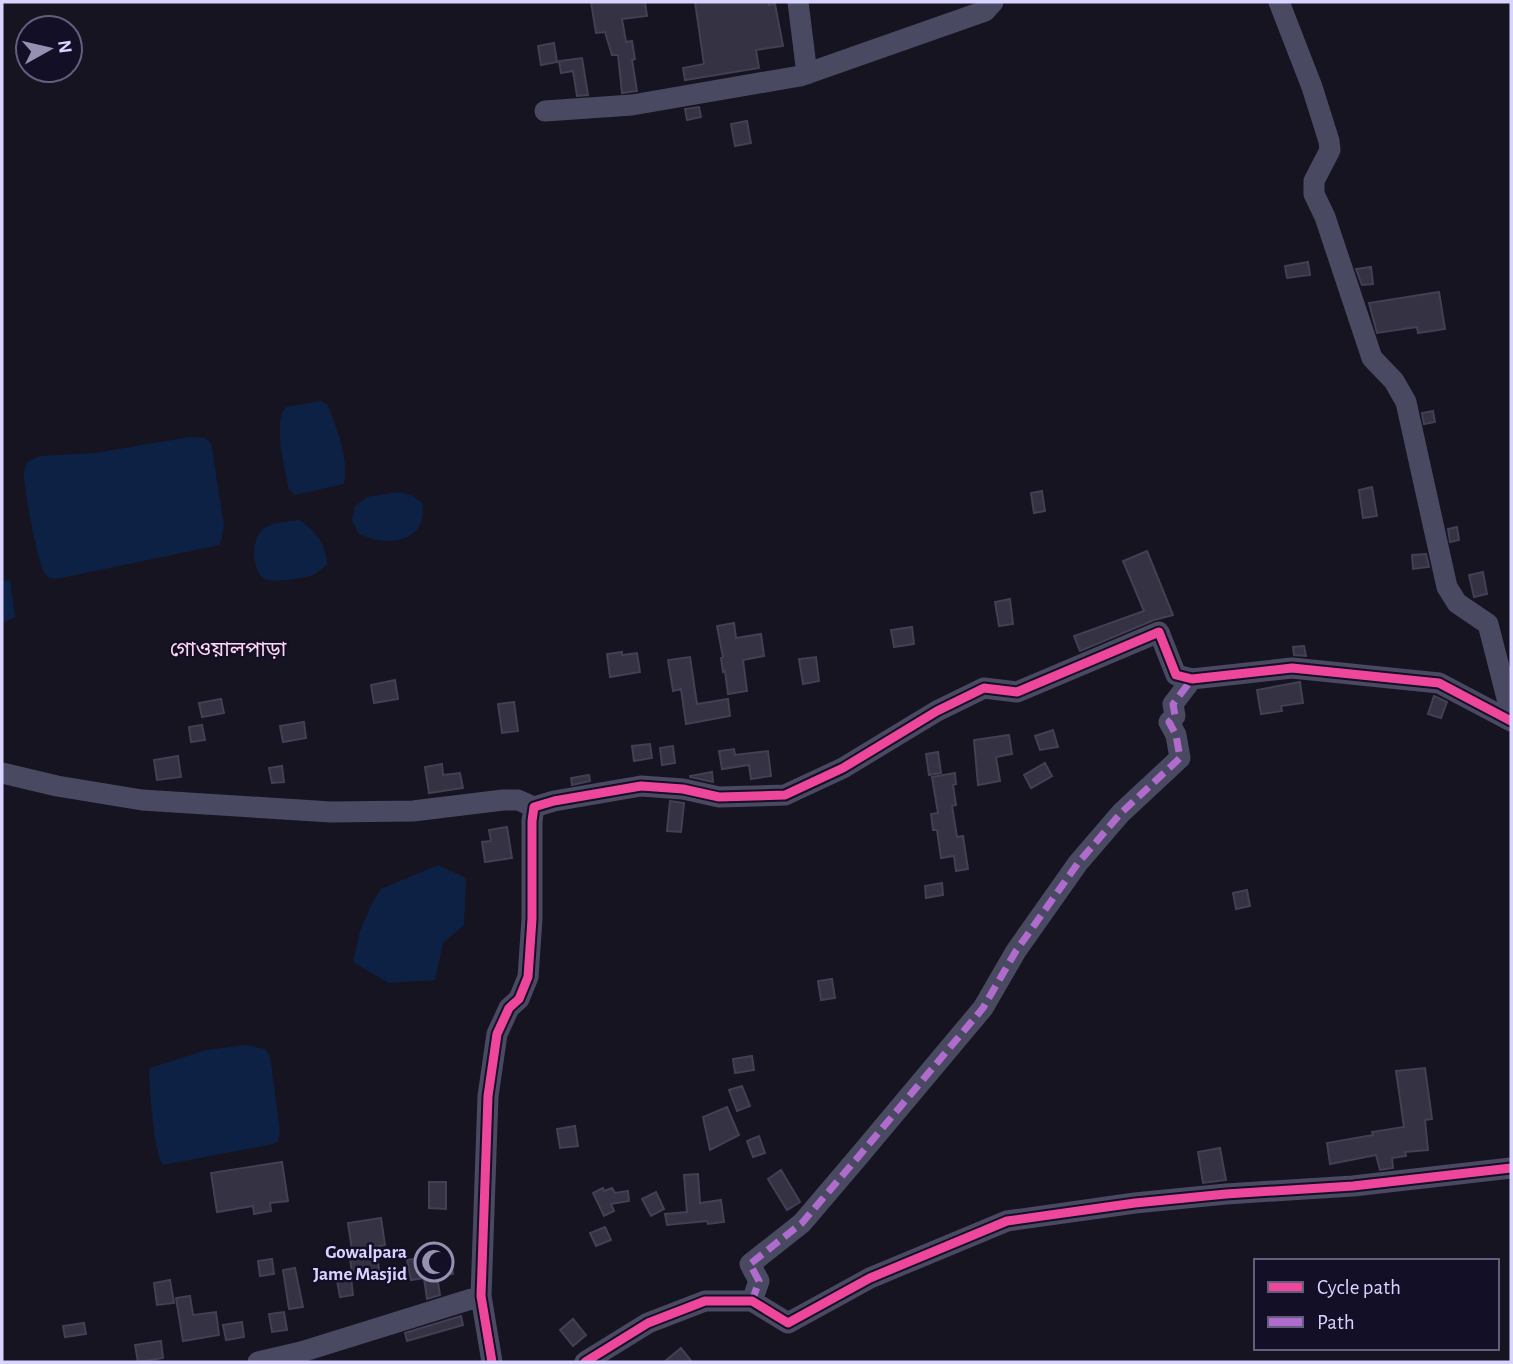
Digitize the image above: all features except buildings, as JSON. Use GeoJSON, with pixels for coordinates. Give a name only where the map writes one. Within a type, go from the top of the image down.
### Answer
{"type":"FeatureCollection","features":[{"type":"Feature","properties":{"kind":"street"},"geometry":{"type":"LineString","coordinates":[[798,2],[807,74]]}},
{"type":"Feature","properties":{"kind":"street"},"geometry":{"type":"LineString","coordinates":[[545,111],[632,105],[807,74],[985,11],[993,2]]}},
{"type":"Feature","properties":{"kind":"street"},"geometry":{"type":"LineString","coordinates":[[1279,2],[1329,141],[1330,150],[1314,181],[1314,194],[1325,217],[1372,358],[1394,381],[1406,402],[1447,587],[1457,603],[1488,624],[1509,700]]}},
{"type":"Feature","properties":{"kind":"street"},"geometry":{"type":"LineString","coordinates":[[2,773],[57,786],[142,800],[317,811],[413,811],[503,800],[518,800],[534,807],[641,786],[683,789],[719,797],[785,795],[843,768],[937,711],[984,688],[1017,692],[1159,632],[1176,675],[1192,680],[1292,668],[1439,683],[1511,721]]}},
{"type":"Feature","properties":{"kind":"street"},"geometry":{"type":"LineString","coordinates":[[751,1301],[759,1281],[750,1264],[802,1223],[843,1176],[983,1008],[1016,951],[1078,863],[1121,813],[1180,758],[1176,735],[1169,722],[1175,716],[1173,704],[1192,680]]}},
{"type":"Feature","properties":{"kind":"street"},"geometry":{"type":"LineString","coordinates":[[492,1362],[481,1296],[488,1096],[497,1034],[509,1008],[519,999],[528,977],[534,807]]}},
{"type":"Feature","properties":{"kind":"street"},"geometry":{"type":"LineString","coordinates":[[585,1362],[648,1323],[705,1300],[751,1301],[788,1323],[870,1278],[1007,1221],[1135,1203],[1353,1185],[1511,1168]]}},
{"type":"Feature","properties":{"kind":"street"},"geometry":{"type":"LineString","coordinates":[[258,1362],[301,1352],[481,1296]]}},
{"type":"Feature","properties":{"kind":"water"},"geometry":{"type":"Polygon","coordinates":[[[320,401],[327,404],[341,443],[345,464],[344,484],[295,495],[289,489],[283,458],[280,435],[282,414],[286,407],[320,401]]]}},
{"type":"Feature","properties":{"kind":"water"},"geometry":{"type":"Polygon","coordinates":[[[190,437],[204,438],[211,443],[224,526],[220,545],[59,578],[46,575],[35,543],[27,497],[24,474],[29,461],[40,456],[95,453],[190,437]]]}},
{"type":"Feature","properties":{"kind":"water"},"geometry":{"type":"Polygon","coordinates":[[[398,492],[411,495],[422,503],[423,516],[419,527],[403,539],[392,541],[369,538],[358,533],[352,520],[355,506],[367,497],[398,492]]]}},
{"type":"Feature","properties":{"kind":"water"},"geometry":{"type":"Polygon","coordinates":[[[299,520],[319,539],[325,551],[327,565],[313,575],[297,579],[265,579],[260,575],[255,563],[254,548],[258,535],[270,525],[299,520]]]}},
{"type":"Feature","properties":{"kind":"water"},"geometry":{"type":"Polygon","coordinates":[[[10,580],[15,617],[2,623],[2,581],[10,580]]]}},
{"type":"Feature","properties":{"kind":"water"},"geometry":{"type":"Polygon","coordinates":[[[438,865],[466,878],[464,925],[443,943],[435,980],[389,983],[353,962],[360,931],[381,889],[438,865]]]}},
{"type":"Feature","properties":{"kind":"water"},"geometry":{"type":"Polygon","coordinates":[[[246,1045],[265,1049],[270,1056],[280,1131],[278,1141],[163,1165],[155,1136],[150,1068],[206,1050],[246,1045]]]}},
{"type":"Feature","properties":{"kind":"marked path"},"geometry":{"type":"LineString","coordinates":[[752,1301],[759,1281],[750,1264],[802,1223],[859,1156],[983,1008],[1016,951],[1078,863],[1121,813],[1180,758],[1176,735],[1169,722],[1175,716],[1173,704],[1192,679]]}},
{"type":"Feature","properties":{"kind":"cycle path"},"geometry":{"type":"LineString","coordinates":[[492,1362],[481,1296],[488,1096],[497,1034],[509,1008],[519,999],[528,977],[534,807],[641,786],[683,789],[719,797],[785,795],[843,768],[937,711],[984,688],[1017,692],[1159,632],[1176,675],[1192,679],[1292,668],[1439,683],[1511,721]]}},
{"type":"Feature","properties":{"kind":"cycle path"},"geometry":{"type":"LineString","coordinates":[[585,1362],[648,1323],[705,1301],[752,1301],[788,1323],[870,1278],[1007,1221],[1135,1203],[1353,1186],[1511,1168]]}},
{"type":"Feature","properties":{"kind":"place","name":"Gowalpara Jame Masjid"},"geometry":{"type":"Point","coordinates":[434,1262]}},
{"type":"Feature","properties":{"kind":"district","name":"গোওয়ালপাড়া"},"geometry":{"type":"Point","coordinates":[228,649]}}]}
